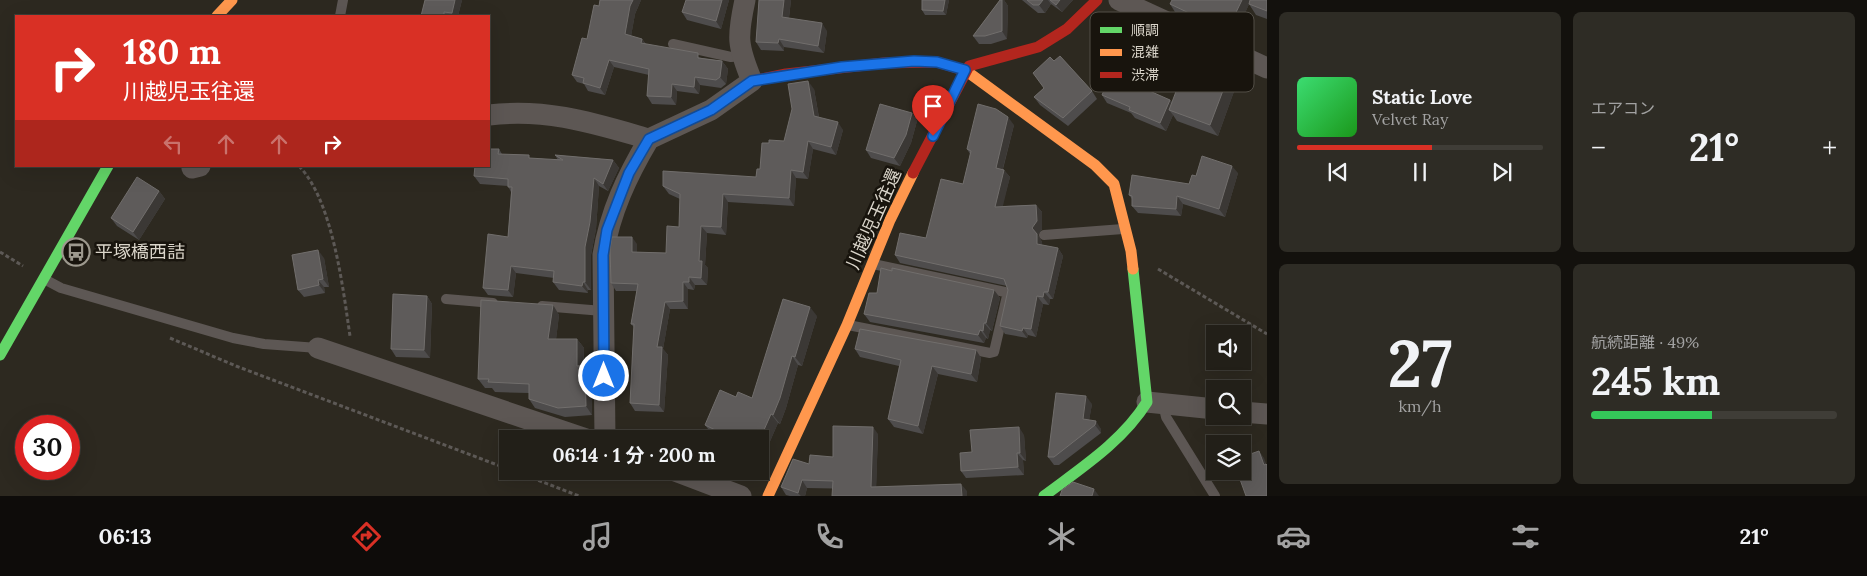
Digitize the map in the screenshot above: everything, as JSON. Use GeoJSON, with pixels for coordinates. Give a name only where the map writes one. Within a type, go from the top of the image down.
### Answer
{"type":"FeatureCollection","features":[{"type":"Feature","properties":{"kind":"street"},"geometry":{"type":"LineString","coordinates":[[218,15],[232,0]]}},
{"type":"Feature","properties":{"kind":"street"},"geometry":{"type":"LineString","coordinates":[[745,0],[740,26],[739,47],[752,81]]}},
{"type":"Feature","properties":{"kind":"street"},"geometry":{"type":"LineString","coordinates":[[965,70],[969,66],[1038,47],[1067,29],[1097,0]]}},
{"type":"Feature","properties":{"kind":"street"},"geometry":{"type":"LineString","coordinates":[[1119,0],[1145,12]]}},
{"type":"Feature","properties":{"kind":"street"},"geometry":{"type":"LineString","coordinates":[[605,430],[603,255],[607,230],[629,173],[649,139],[711,110],[752,81],[842,67],[914,61],[937,62],[965,70],[1095,165],[1114,184],[1130,247],[1140,323],[1155,403]]}},
{"type":"Feature","properties":{"kind":"street"},"geometry":{"type":"LineString","coordinates":[[1254,62],[1267,68]]}},
{"type":"Feature","properties":{"kind":"street","name":"川越児玉往還"},"geometry":{"type":"LineString","coordinates":[[768,496],[846,325],[890,220],[965,70]]}},
{"type":"Feature","properties":{"kind":"street"},"geometry":{"type":"LineString","coordinates":[[490,114],[512,112],[550,114],[576,118],[649,139]]}},
{"type":"Feature","properties":{"kind":"street"},"geometry":{"type":"LineString","coordinates":[[0,355],[107,167]]}},
{"type":"Feature","properties":{"kind":"street"},"geometry":{"type":"LineString","coordinates":[[318,348],[560,430]]}},
{"type":"Feature","properties":{"kind":"street"},"geometry":{"type":"LineString","coordinates":[[1044,496],[1092,460],[1155,403],[1206,408]]}},
{"type":"Feature","properties":{"kind":"street"},"geometry":{"type":"LineString","coordinates":[[1251,413],[1267,414]]}},
{"type":"Feature","properties":{"kind":"street"},"geometry":{"type":"LineString","coordinates":[[699,480],[741,496]]}},
{"type":"Feature","properties":{"kind":"lane"},"geometry":{"type":"LineString","coordinates":[[340,15],[343,0]]}},
{"type":"Feature","properties":{"kind":"lane"},"geometry":{"type":"LineString","coordinates":[[672,44],[731,57],[742,56]]}},
{"type":"Feature","properties":{"kind":"lane"},"geometry":{"type":"LineString","coordinates":[[1044,235],[1126,229]]}},
{"type":"Feature","properties":{"kind":"lane"},"geometry":{"type":"LineString","coordinates":[[846,325],[990,354],[994,352],[1007,296],[1005,292],[872,263]]}},
{"type":"Feature","properties":{"kind":"lane"},"geometry":{"type":"LineString","coordinates":[[41,283],[233,338],[264,344],[318,348]]}},
{"type":"Feature","properties":{"kind":"lane"},"geometry":{"type":"LineString","coordinates":[[446,299],[505,304]]}},
{"type":"Feature","properties":{"kind":"lane"},"geometry":{"type":"LineString","coordinates":[[534,306],[603,311]]}},
{"type":"Feature","properties":{"kind":"lane"},"geometry":{"type":"LineString","coordinates":[[1155,403],[1166,417],[1215,496]]}},
{"type":"Feature","properties":{"kind":"path"},"geometry":{"type":"LineString","coordinates":[[301,167],[316,192],[330,228],[343,289],[354,360]]}},
{"type":"Feature","properties":{"kind":"path"},"geometry":{"type":"LineString","coordinates":[[1130,247],[1161,272],[1267,334]]}},
{"type":"Feature","properties":{"kind":"path"},"geometry":{"type":"LineString","coordinates":[[0,252],[31,270]]}},
{"type":"Feature","properties":{"kind":"path"},"geometry":{"type":"LineString","coordinates":[[165,336],[236,366],[499,466]]}},
{"type":"Feature","properties":{"kind":"path"},"geometry":{"type":"LineString","coordinates":[[537,480],[579,496]]}},
{"type":"Feature","properties":{"kind":"building"},"geometry":{"type":"Polygon","coordinates":[[[425,0],[455,0],[452,13],[444,12],[444,15],[421,15],[425,0]]]}},
{"type":"Feature","properties":{"kind":"building"},"geometry":{"type":"Polygon","coordinates":[[[600,0],[633,0],[630,6],[625,34],[642,39],[641,43],[698,53],[698,58],[722,61],[720,77],[716,80],[695,77],[694,87],[672,84],[671,97],[647,96],[649,69],[609,60],[600,88],[583,83],[584,78],[572,75],[582,38],[587,39],[594,5],[599,6],[600,0]]]}},
{"type":"Feature","properties":{"kind":"building"},"geometry":{"type":"Polygon","coordinates":[[[686,0],[722,0],[716,21],[682,12],[686,0]]]}},
{"type":"Feature","properties":{"kind":"building"},"geometry":{"type":"Polygon","coordinates":[[[759,0],[784,0],[782,17],[822,23],[818,46],[779,39],[778,43],[756,42],[759,0]]]}},
{"type":"Feature","properties":{"kind":"building"},"geometry":{"type":"Polygon","coordinates":[[[922,0],[945,0],[943,11],[922,10],[922,0]]]}},
{"type":"Feature","properties":{"kind":"building"},"geometry":{"type":"Polygon","coordinates":[[[1000,0],[1002,0],[1002,31],[985,36],[973,36],[1000,0]]]}},
{"type":"Feature","properties":{"kind":"building"},"geometry":{"type":"Polygon","coordinates":[[[1027,0],[1043,0],[1039,5],[1033,5],[1027,0]]]}},
{"type":"Feature","properties":{"kind":"building"},"geometry":{"type":"Polygon","coordinates":[[[1050,0],[1060,0],[1056,5],[1050,0]]]}},
{"type":"Feature","properties":{"kind":"building"},"geometry":{"type":"Polygon","coordinates":[[[1172,0],[1242,0],[1236,12],[1187,12],[1170,4],[1172,0]]]}},
{"type":"Feature","properties":{"kind":"building"},"geometry":{"type":"Polygon","coordinates":[[[1250,0],[1267,0],[1267,11],[1249,4],[1250,0]]]}},
{"type":"Feature","properties":{"kind":"building"},"geometry":{"type":"Polygon","coordinates":[[[1060,56],[1091,92],[1063,118],[1034,97],[1044,88],[1033,73],[1050,57],[1054,61],[1060,56]]]}},
{"type":"Feature","properties":{"kind":"building"},"geometry":{"type":"Polygon","coordinates":[[[808,81],[814,116],[838,122],[831,147],[808,141],[803,172],[791,170],[789,198],[723,194],[721,227],[701,226],[699,261],[702,261],[701,278],[689,277],[689,282],[683,282],[683,301],[665,302],[657,347],[662,347],[659,405],[630,403],[634,324],[631,324],[638,284],[611,283],[610,249],[612,237],[632,237],[632,252],[666,253],[667,226],[679,227],[680,194],[663,186],[663,171],[756,177],[757,169],[760,169],[762,143],[769,143],[769,140],[784,141],[792,109],[788,84],[808,81]]]}},
{"type":"Feature","properties":{"kind":"building"},"geometry":{"type":"Polygon","coordinates":[[[1103,92],[1152,92],[1170,100],[1160,123],[1129,110],[1130,107],[1102,95],[1103,92]]]}},
{"type":"Feature","properties":{"kind":"building"},"geometry":{"type":"Polygon","coordinates":[[[1176,92],[1222,92],[1210,125],[1169,110],[1176,92]]]}},
{"type":"Feature","properties":{"kind":"building"},"geometry":{"type":"Polygon","coordinates":[[[880,104],[912,113],[906,135],[894,158],[866,150],[880,104]]]}},
{"type":"Feature","properties":{"kind":"building"},"geometry":{"type":"Polygon","coordinates":[[[978,104],[996,109],[1008,117],[996,168],[1004,170],[995,207],[1036,205],[1037,221],[1032,228],[1037,234],[1037,244],[1058,248],[1048,292],[1044,292],[1043,297],[1037,296],[1031,329],[1023,328],[1022,331],[1000,326],[1008,290],[1004,279],[895,255],[900,233],[926,238],[941,179],[963,184],[971,151],[967,149],[978,104]]]}},
{"type":"Feature","properties":{"kind":"building"},"geometry":{"type":"Polygon","coordinates":[[[490,149],[499,149],[498,154],[529,155],[529,158],[563,160],[555,155],[613,160],[603,184],[594,178],[590,222],[585,247],[585,282],[583,282],[582,286],[553,282],[554,271],[511,266],[508,290],[483,288],[488,234],[508,237],[512,187],[508,187],[508,179],[474,176],[475,167],[490,167],[490,149]]]}},
{"type":"Feature","properties":{"kind":"building"},"geometry":{"type":"Polygon","coordinates":[[[1202,156],[1232,166],[1219,209],[1177,196],[1176,209],[1132,206],[1132,196],[1129,195],[1132,175],[1189,184],[1192,175],[1196,176],[1202,156]]]}},
{"type":"Feature","properties":{"kind":"building"},"geometry":{"type":"Polygon","coordinates":[[[137,177],[159,191],[133,232],[111,218],[137,177]]]}},
{"type":"Feature","properties":{"kind":"building"},"geometry":{"type":"Polygon","coordinates":[[[318,250],[323,279],[318,280],[319,285],[298,290],[292,255],[318,250]]]}},
{"type":"Feature","properties":{"kind":"building"},"geometry":{"type":"Polygon","coordinates":[[[881,268],[892,271],[892,268],[994,290],[983,331],[980,330],[978,335],[864,314],[869,293],[877,293],[881,268]]]}},
{"type":"Feature","properties":{"kind":"building"},"geometry":{"type":"Polygon","coordinates":[[[393,294],[427,296],[424,350],[391,349],[393,294]]]}},
{"type":"Feature","properties":{"kind":"building"},"geometry":{"type":"Polygon","coordinates":[[[783,299],[810,307],[795,357],[792,356],[780,398],[764,430],[715,430],[705,425],[720,390],[736,397],[738,392],[752,398],[783,299]]]}},
{"type":"Feature","properties":{"kind":"building"},"geometry":{"type":"Polygon","coordinates":[[[481,300],[553,305],[548,339],[577,339],[577,366],[585,365],[586,406],[558,408],[529,399],[529,384],[488,382],[489,379],[478,379],[481,300]]]}},
{"type":"Feature","properties":{"kind":"building"},"geometry":{"type":"Polygon","coordinates":[[[860,329],[976,350],[971,374],[932,366],[918,426],[888,419],[901,360],[855,349],[860,329]]]}},
{"type":"Feature","properties":{"kind":"building"},"geometry":{"type":"Polygon","coordinates":[[[1056,393],[1086,396],[1083,419],[1096,421],[1095,425],[1054,457],[1048,457],[1056,393]]]}},
{"type":"Feature","properties":{"kind":"building"},"geometry":{"type":"Polygon","coordinates":[[[833,426],[873,427],[871,487],[961,484],[962,496],[832,496],[833,481],[802,480],[798,493],[781,487],[793,459],[809,464],[810,455],[833,457],[833,426]]]}},
{"type":"Feature","properties":{"kind":"building"},"geometry":{"type":"Polygon","coordinates":[[[1019,427],[1020,453],[1017,453],[1018,467],[961,471],[960,453],[972,452],[970,430],[1019,427]]]}},
{"type":"Feature","properties":{"kind":"building"},"geometry":{"type":"Polygon","coordinates":[[[1259,451],[1264,465],[1267,465],[1267,496],[1246,496],[1240,480],[1251,480],[1251,454],[1259,451]]]}},
{"type":"Feature","properties":{"kind":"building"},"geometry":{"type":"Polygon","coordinates":[[[1073,482],[1094,489],[1092,496],[1060,496],[1062,490],[1073,482]]]}},
{"type":"Feature","properties":{"kind":"traffic: fast"},"geometry":{"type":"LineString","coordinates":[[0,355],[107,167]]}},
{"type":"Feature","properties":{"kind":"traffic: fast"},"geometry":{"type":"LineString","coordinates":[[1044,496],[1100,454],[1126,430],[1147,402],[1133,269]]}},
{"type":"Feature","properties":{"kind":"traffic: slow"},"geometry":{"type":"LineString","coordinates":[[218,15],[232,0]]}},
{"type":"Feature","properties":{"kind":"traffic: slow"},"geometry":{"type":"LineString","coordinates":[[960,69],[965,70],[1095,165],[1114,184],[1131,251],[1133,269]]}},
{"type":"Feature","properties":{"kind":"traffic: slow"},"geometry":{"type":"LineString","coordinates":[[768,496],[847,325],[890,220],[913,173]]}},
{"type":"Feature","properties":{"kind":"traffic: jam"},"geometry":{"type":"LineString","coordinates":[[913,173],[969,66],[1038,47],[1067,29],[1097,0]]}},
{"type":"Feature","properties":{"kind":"traffic: jam"},"geometry":{"type":"LineString","coordinates":[[752,81],[786,74],[884,63],[937,62],[960,69]]}},
{"type":"Feature","properties":{"kind":"place","name":"平塚橋西詰"},"geometry":{"type":"Point","coordinates":[76,252]}},
{"type":"Feature","properties":{"kind":"route"},"geometry":{"type":"LineString","coordinates":[[604,376],[603,255],[607,230],[629,173],[649,139],[711,110],[752,81],[786,74],[842,67],[914,61],[937,62],[965,70],[933,136]]}}]}
